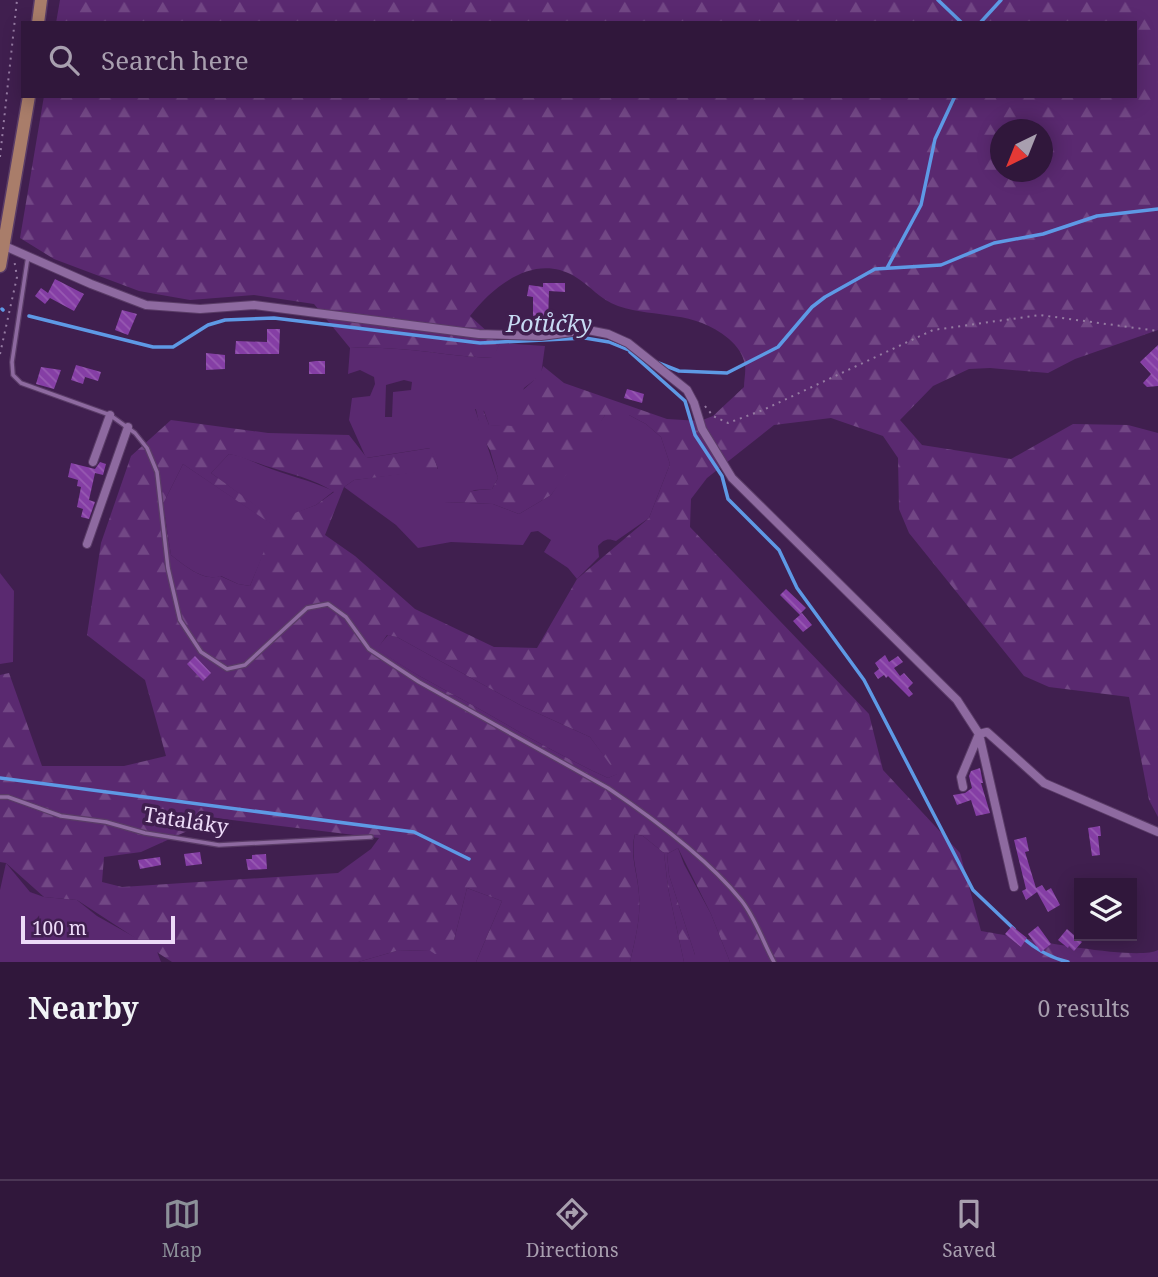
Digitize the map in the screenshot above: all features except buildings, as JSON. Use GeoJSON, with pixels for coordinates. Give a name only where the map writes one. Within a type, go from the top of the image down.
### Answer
{"type":"FeatureCollection","features":[{"type":"Feature","properties":{"kind":"main road"},"geometry":{"type":"LineString","coordinates":[[38,21],[41,0]]}},
{"type":"Feature","properties":{"kind":"main road"},"geometry":{"type":"LineString","coordinates":[[0,266],[6,247],[29,98]]}},
{"type":"Feature","properties":{"kind":"street"},"geometry":{"type":"LineString","coordinates":[[6,247],[146,305],[200,309],[254,305],[479,334],[541,336],[588,330],[608,334],[640,351],[687,390],[694,402],[702,429],[732,478],[957,700],[979,734],[1014,887]]}},
{"type":"Feature","properties":{"kind":"street"},"geometry":{"type":"LineString","coordinates":[[93,462],[110,415]]}},
{"type":"Feature","properties":{"kind":"street"},"geometry":{"type":"LineString","coordinates":[[87,544],[128,427]]}},
{"type":"Feature","properties":{"kind":"street"},"geometry":{"type":"LineString","coordinates":[[979,734],[987,732],[1044,783],[1158,832]]}},
{"type":"Feature","properties":{"kind":"street"},"geometry":{"type":"LineString","coordinates":[[963,787],[961,777],[979,734]]}},
{"type":"Feature","properties":{"kind":"lane"},"geometry":{"type":"LineString","coordinates":[[28,256],[12,362],[13,375],[16,380],[29,387],[110,415],[142,440],[157,472],[168,568],[180,620],[201,652],[227,669],[245,665],[307,608],[328,604],[346,617],[369,649],[430,689],[608,788],[695,854],[742,901],[774,962]]}},
{"type":"Feature","properties":{"kind":"lane","name":"Tataláky"},"geometry":{"type":"LineString","coordinates":[[0,797],[8,797],[61,816],[106,822],[145,833],[219,845],[371,837]]}},
{"type":"Feature","properties":{"kind":"path"},"geometry":{"type":"LineString","coordinates":[[0,157],[17,0]]}},
{"type":"Feature","properties":{"kind":"path"},"geometry":{"type":"LineString","coordinates":[[0,354],[16,277],[6,247]]}},
{"type":"Feature","properties":{"kind":"path"},"geometry":{"type":"LineString","coordinates":[[704,404],[713,416],[728,423],[763,410],[933,330],[1040,314],[1158,331]]}},
{"type":"Feature","properties":{"kind":"green space"},"geometry":{"type":"Polygon","coordinates":[[[60,0],[1158,0],[1158,330],[1075,359],[1048,373],[969,369],[933,386],[900,420],[922,445],[1011,459],[1073,424],[1128,425],[1158,433],[1158,817],[1149,800],[1129,697],[1049,687],[1024,676],[909,533],[899,509],[898,458],[883,436],[831,418],[774,425],[707,478],[691,499],[690,527],[869,714],[883,770],[960,853],[981,931],[1101,951],[1145,953],[1158,950],[1158,962],[730,962],[711,914],[678,848],[667,854],[669,875],[695,955],[695,962],[684,962],[668,888],[664,853],[643,836],[635,834],[633,849],[639,912],[630,962],[476,962],[502,901],[467,888],[449,950],[435,954],[429,950],[396,951],[358,962],[172,962],[77,900],[44,897],[6,863],[0,862],[0,675],[9,673],[42,766],[124,766],[166,756],[145,680],[87,635],[101,543],[131,456],[171,420],[268,433],[349,435],[367,458],[431,448],[438,470],[354,480],[344,487],[325,535],[355,556],[415,609],[494,647],[537,648],[577,579],[649,518],[670,464],[661,437],[646,424],[629,415],[605,415],[584,451],[551,495],[519,514],[493,504],[444,502],[460,494],[492,489],[498,478],[490,450],[482,436],[475,405],[480,402],[489,425],[514,426],[514,403],[520,393],[538,376],[543,366],[564,383],[667,419],[700,421],[713,416],[744,387],[745,373],[744,361],[735,344],[716,330],[689,319],[618,306],[574,276],[559,270],[544,268],[516,276],[490,294],[470,316],[500,343],[493,358],[386,348],[350,348],[314,304],[254,295],[190,300],[139,291],[54,259],[20,238],[44,98],[1137,98],[1137,21],[56,21],[60,0]],[[229,454],[211,473],[276,520],[316,505],[334,492],[310,480],[229,454]],[[183,464],[163,504],[171,555],[200,575],[220,576],[238,584],[250,586],[274,526],[183,464]],[[387,635],[378,648],[420,676],[571,760],[608,778],[617,774],[590,737],[522,706],[397,637],[387,635]],[[216,818],[141,852],[104,857],[102,882],[122,887],[338,873],[371,849],[379,838],[216,818]]]}},
{"type":"Feature","properties":{"kind":"green space"},"geometry":{"type":"Polygon","coordinates":[[[500,343],[545,346],[541,375],[524,388],[514,427],[489,425],[484,411],[475,409],[498,478],[492,489],[475,490],[445,502],[493,504],[519,514],[551,495],[605,415],[629,415],[646,424],[661,437],[670,464],[649,518],[616,541],[608,539],[602,542],[598,546],[599,557],[577,579],[568,568],[544,552],[551,540],[538,531],[531,532],[523,545],[451,542],[418,548],[396,525],[344,487],[354,480],[438,469],[430,448],[366,458],[349,420],[352,398],[370,396],[375,384],[374,377],[360,370],[348,374],[350,348],[386,348],[492,358],[500,343]],[[404,380],[386,385],[385,417],[392,417],[393,392],[411,390],[412,382],[404,380]]]}},
{"type":"Feature","properties":{"kind":"green space"},"geometry":{"type":"Polygon","coordinates":[[[229,454],[334,491],[316,505],[276,521],[211,473],[229,454]]]}},
{"type":"Feature","properties":{"kind":"green space"},"geometry":{"type":"Polygon","coordinates":[[[183,464],[275,526],[250,586],[221,576],[201,575],[171,555],[163,504],[183,464]]]}},
{"type":"Feature","properties":{"kind":"green space"},"geometry":{"type":"Polygon","coordinates":[[[0,573],[14,591],[13,662],[0,664],[0,573]]]}},
{"type":"Feature","properties":{"kind":"green space"},"geometry":{"type":"Polygon","coordinates":[[[388,635],[397,637],[522,706],[590,737],[618,774],[608,778],[589,769],[409,670],[377,648],[388,635]]]}},
{"type":"Feature","properties":{"kind":"green space"},"geometry":{"type":"Polygon","coordinates":[[[635,834],[643,836],[664,853],[668,888],[684,962],[630,962],[639,912],[633,850],[635,834]]]}},
{"type":"Feature","properties":{"kind":"green space"},"geometry":{"type":"Polygon","coordinates":[[[678,848],[711,914],[730,962],[695,962],[669,875],[667,854],[678,848]]]}},
{"type":"Feature","properties":{"kind":"green space"},"geometry":{"type":"Polygon","coordinates":[[[6,863],[30,892],[44,897],[77,900],[97,916],[156,949],[161,962],[0,962],[0,890],[6,863]]]}},
{"type":"Feature","properties":{"kind":"green space"},"geometry":{"type":"Polygon","coordinates":[[[467,888],[502,901],[476,962],[358,962],[396,951],[429,950],[454,940],[467,888]]]}},
{"type":"Feature","properties":{"kind":"waterway"},"geometry":{"type":"LineString","coordinates":[[938,0],[960,21]]}},
{"type":"Feature","properties":{"kind":"waterway"},"geometry":{"type":"LineString","coordinates":[[982,21],[1001,0]]}},
{"type":"Feature","properties":{"kind":"waterway"},"geometry":{"type":"LineString","coordinates":[[887,268],[921,205],[935,139],[954,98]]}},
{"type":"Feature","properties":{"kind":"waterway","name":"Potůčky"},"geometry":{"type":"LineString","coordinates":[[656,362],[679,371],[727,373],[778,347],[812,307],[875,269],[941,265],[994,243],[1043,234],[1097,216],[1158,209]]}},
{"type":"Feature","properties":{"kind":"waterway","name":"Potůčky"},"geometry":{"type":"LineString","coordinates":[[29,316],[153,347],[173,347],[208,325],[225,320],[274,318],[480,343],[585,338],[609,342],[636,353]]}},
{"type":"Feature","properties":{"kind":"waterway"},"geometry":{"type":"LineString","coordinates":[[630,352],[685,401],[695,435],[722,476],[728,499],[779,550],[797,588],[864,680],[973,890],[1014,929]]}},
{"type":"Feature","properties":{"kind":"waterway"},"geometry":{"type":"LineString","coordinates":[[0,778],[414,832],[469,859]]}},
{"type":"Feature","properties":{"kind":"waterway"},"geometry":{"type":"LineString","coordinates":[[1024,939],[1045,953],[1068,962]]}}]}
